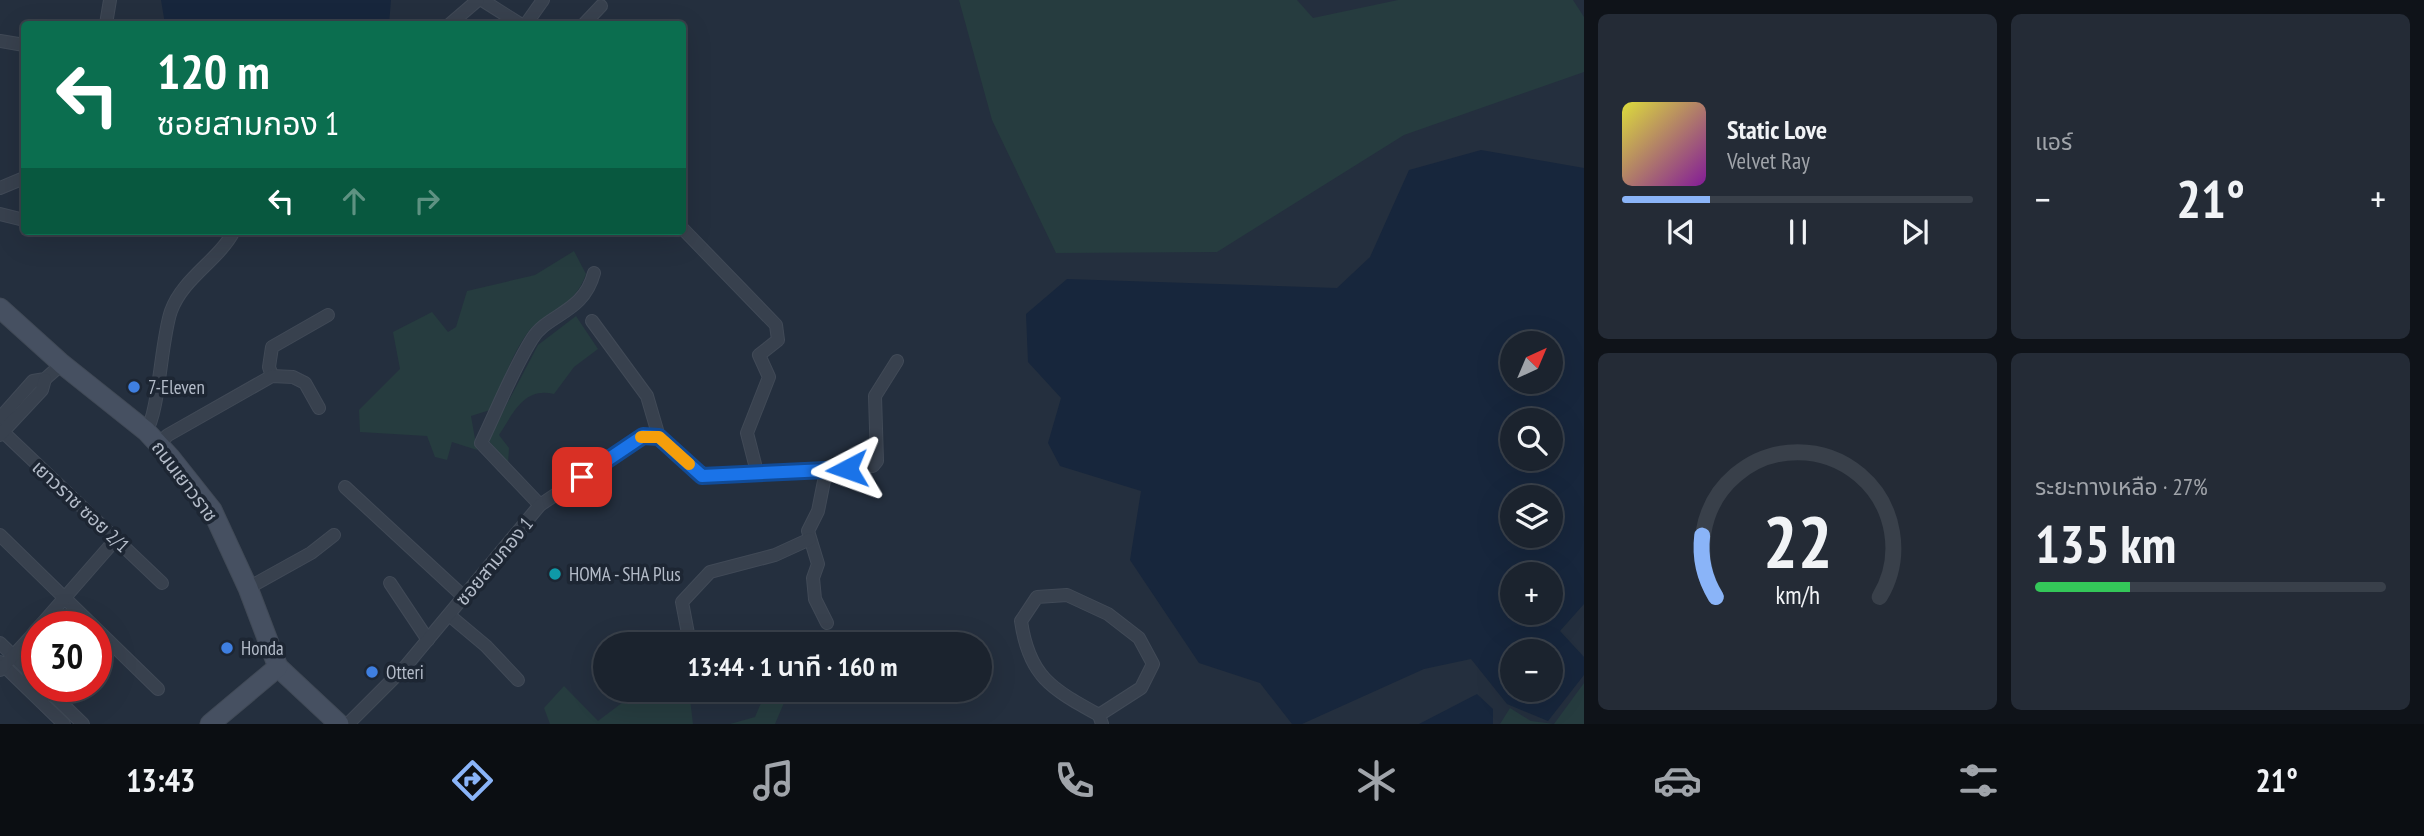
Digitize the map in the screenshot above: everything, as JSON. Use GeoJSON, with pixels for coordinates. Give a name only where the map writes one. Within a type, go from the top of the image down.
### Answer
{"type":"FeatureCollection","features":[{"type":"Feature","properties":{"kind":"main road","name":"ถนนเยาวราช"},"geometry":{"type":"LineString","coordinates":[[0,308],[152,438],[212,510],[248,588],[278,667]]}},
{"type":"Feature","properties":{"kind":"main road"},"geometry":{"type":"LineString","coordinates":[[210,724],[278,667],[339,723]]}},
{"type":"Feature","properties":{"kind":"street"},"geometry":{"type":"LineString","coordinates":[[106,21],[110,0]]}},
{"type":"Feature","properties":{"kind":"street"},"geometry":{"type":"LineString","coordinates":[[454,21],[480,0],[515,21]]}},
{"type":"Feature","properties":{"kind":"street"},"geometry":{"type":"LineString","coordinates":[[529,21],[543,0]]}},
{"type":"Feature","properties":{"kind":"street"},"geometry":{"type":"LineString","coordinates":[[587,21],[601,6]]}},
{"type":"Feature","properties":{"kind":"street"},"geometry":{"type":"LineString","coordinates":[[0,41],[21,44]]}},
{"type":"Feature","properties":{"kind":"street"},"geometry":{"type":"LineString","coordinates":[[0,188],[21,179]]}},
{"type":"Feature","properties":{"kind":"street"},"geometry":{"type":"LineString","coordinates":[[0,214],[21,219]]}},
{"type":"Feature","properties":{"kind":"street"},"geometry":{"type":"LineString","coordinates":[[686,232],[776,325],[778,340],[759,355],[769,377],[747,433],[757,472]]}},
{"type":"Feature","properties":{"kind":"street"},"geometry":{"type":"LineString","coordinates":[[231,235],[182,291],[172,309],[163,345],[152,438],[168,435],[272,376],[293,377],[305,383],[319,408]]}},
{"type":"Feature","properties":{"kind":"street"},"geometry":{"type":"LineString","coordinates":[[540,505],[481,443],[533,336],[573,307],[590,287],[594,273]]}},
{"type":"Feature","properties":{"kind":"street"},"geometry":{"type":"LineString","coordinates":[[272,376],[269,367],[272,347],[328,315]]}},
{"type":"Feature","properties":{"kind":"street"},"geometry":{"type":"LineString","coordinates":[[592,321],[647,396],[659,437],[702,476],[826,471],[875,464],[875,396],[897,361]]}},
{"type":"Feature","properties":{"kind":"street"},"geometry":{"type":"LineString","coordinates":[[0,418],[33,382],[44,379],[62,363]]}},
{"type":"Feature","properties":{"kind":"street"},"geometry":{"type":"LineString","coordinates":[[1,432],[42,390],[44,379]]}},
{"type":"Feature","properties":{"kind":"street","name":"เยาวราช ซอย 2/1"},"geometry":{"type":"LineString","coordinates":[[1,432],[162,583]]}},
{"type":"Feature","properties":{"kind":"street","name":"ซอยสามกอง 1"},"geometry":{"type":"LineString","coordinates":[[339,723],[428,639],[540,505],[643,436],[659,437]]}},
{"type":"Feature","properties":{"kind":"street"},"geometry":{"type":"LineString","coordinates":[[826,471],[818,512],[808,531],[818,564],[813,578],[816,599],[827,623]]}},
{"type":"Feature","properties":{"kind":"street"},"geometry":{"type":"LineString","coordinates":[[345,487],[464,597]]}},
{"type":"Feature","properties":{"kind":"street"},"geometry":{"type":"LineString","coordinates":[[0,535],[66,596],[158,689]]}},
{"type":"Feature","properties":{"kind":"street"},"geometry":{"type":"LineString","coordinates":[[248,588],[311,553],[334,535]]}},
{"type":"Feature","properties":{"kind":"street"},"geometry":{"type":"LineString","coordinates":[[53,611],[116,538]]}},
{"type":"Feature","properties":{"kind":"street"},"geometry":{"type":"LineString","coordinates":[[688,632],[682,602],[710,572],[775,555],[810,539]]}},
{"type":"Feature","properties":{"kind":"street"},"geometry":{"type":"LineString","coordinates":[[390,583],[428,639]]}},
{"type":"Feature","properties":{"kind":"street"},"geometry":{"type":"LineString","coordinates":[[1067,595],[1108,614],[1139,638],[1153,664],[1141,688],[1101,719],[1066,697],[1035,670],[1025,646],[1021,621],[1037,597],[1067,595]]}},
{"type":"Feature","properties":{"kind":"street"},"geometry":{"type":"LineString","coordinates":[[449,615],[486,646],[518,680]]}},
{"type":"Feature","properties":{"kind":"street"},"geometry":{"type":"LineString","coordinates":[[0,643],[21,663]]}},
{"type":"Feature","properties":{"kind":"street"},"geometry":{"type":"LineString","coordinates":[[21,648],[1,666],[68,720],[83,724]]}},
{"type":"Feature","properties":{"kind":"street"},"geometry":{"type":"LineString","coordinates":[[55,702],[68,720]]}},
{"type":"Feature","properties":{"kind":"green space"},"geometry":{"type":"Polygon","coordinates":[[[959,0],[1297,0],[1313,18],[1398,0],[1573,0],[1584,17],[1584,72],[1404,135],[1217,252],[1056,253],[992,120],[959,0]]]}},
{"type":"Feature","properties":{"kind":"green space"},"geometry":{"type":"Polygon","coordinates":[[[574,251],[586,274],[574,296],[541,320],[526,335],[490,410],[471,416],[477,450],[452,442],[447,460],[435,457],[427,436],[360,432],[359,410],[400,369],[393,332],[432,312],[448,332],[456,327],[467,291],[535,275],[574,251]]]}},
{"type":"Feature","properties":{"kind":"green space"},"geometry":{"type":"Polygon","coordinates":[[[576,316],[598,349],[574,367],[554,394],[535,394],[515,410],[499,435],[509,448],[508,464],[489,441],[490,436],[538,345],[576,316]]]}},
{"type":"Feature","properties":{"kind":"green space"},"geometry":{"type":"Polygon","coordinates":[[[1584,683],[1584,724],[1554,724],[1584,683]]]}},
{"type":"Feature","properties":{"kind":"green space"},"geometry":{"type":"Polygon","coordinates":[[[564,686],[598,721],[623,702],[690,702],[693,724],[550,724],[544,708],[564,686]]]}},
{"type":"Feature","properties":{"kind":"green space"},"geometry":{"type":"Polygon","coordinates":[[[761,702],[784,702],[775,724],[730,724],[755,717],[761,702]]]}},
{"type":"Feature","properties":{"kind":"green space"},"geometry":{"type":"Polygon","coordinates":[[[1510,708],[1531,721],[1554,724],[1500,724],[1510,708]]]}},
{"type":"Feature","properties":{"kind":"water"},"geometry":{"type":"Polygon","coordinates":[[[161,0],[391,0],[389,21],[164,21],[161,0]]]}},
{"type":"Feature","properties":{"kind":"water"},"geometry":{"type":"Polygon","coordinates":[[[1481,150],[1584,168],[1584,604],[1560,631],[1584,657],[1584,675],[1563,702],[1563,639],[1500,639],[1500,695],[1471,659],[1424,669],[1302,724],[1292,724],[1260,683],[1199,663],[1130,560],[1141,491],[1060,466],[1048,443],[1061,398],[1028,362],[1026,314],[1067,279],[1337,288],[1370,257],[1409,170],[1481,150]]]}},
{"type":"Feature","properties":{"kind":"water"},"geometry":{"type":"Polygon","coordinates":[[[1477,694],[1493,709],[1493,724],[1419,724],[1477,694]]]}},
{"type":"Feature","properties":{"kind":"water"},"geometry":{"type":"Polygon","coordinates":[[[1505,702],[1563,702],[1548,721],[1505,702]]]}},
{"type":"Feature","properties":{"kind":"slow traffic"},"geometry":{"type":"LineString","coordinates":[[641,437],[659,437],[689,464]]}},
{"type":"Feature","properties":{"kind":"place","name":"7-Eleven"},"geometry":{"type":"Point","coordinates":[134,387]}},
{"type":"Feature","properties":{"kind":"place","name":"HOMA - SHA Plus"},"geometry":{"type":"Point","coordinates":[555,574]}},
{"type":"Feature","properties":{"kind":"place","name":"Honda"},"geometry":{"type":"Point","coordinates":[227,648]}},
{"type":"Feature","properties":{"kind":"place","name":"Otteri"},"geometry":{"type":"Point","coordinates":[372,672]}},
{"type":"Feature","properties":{"kind":"route"},"geometry":{"type":"LineString","coordinates":[[582,477],[643,436],[659,437],[702,476],[847,469]]}}]}
